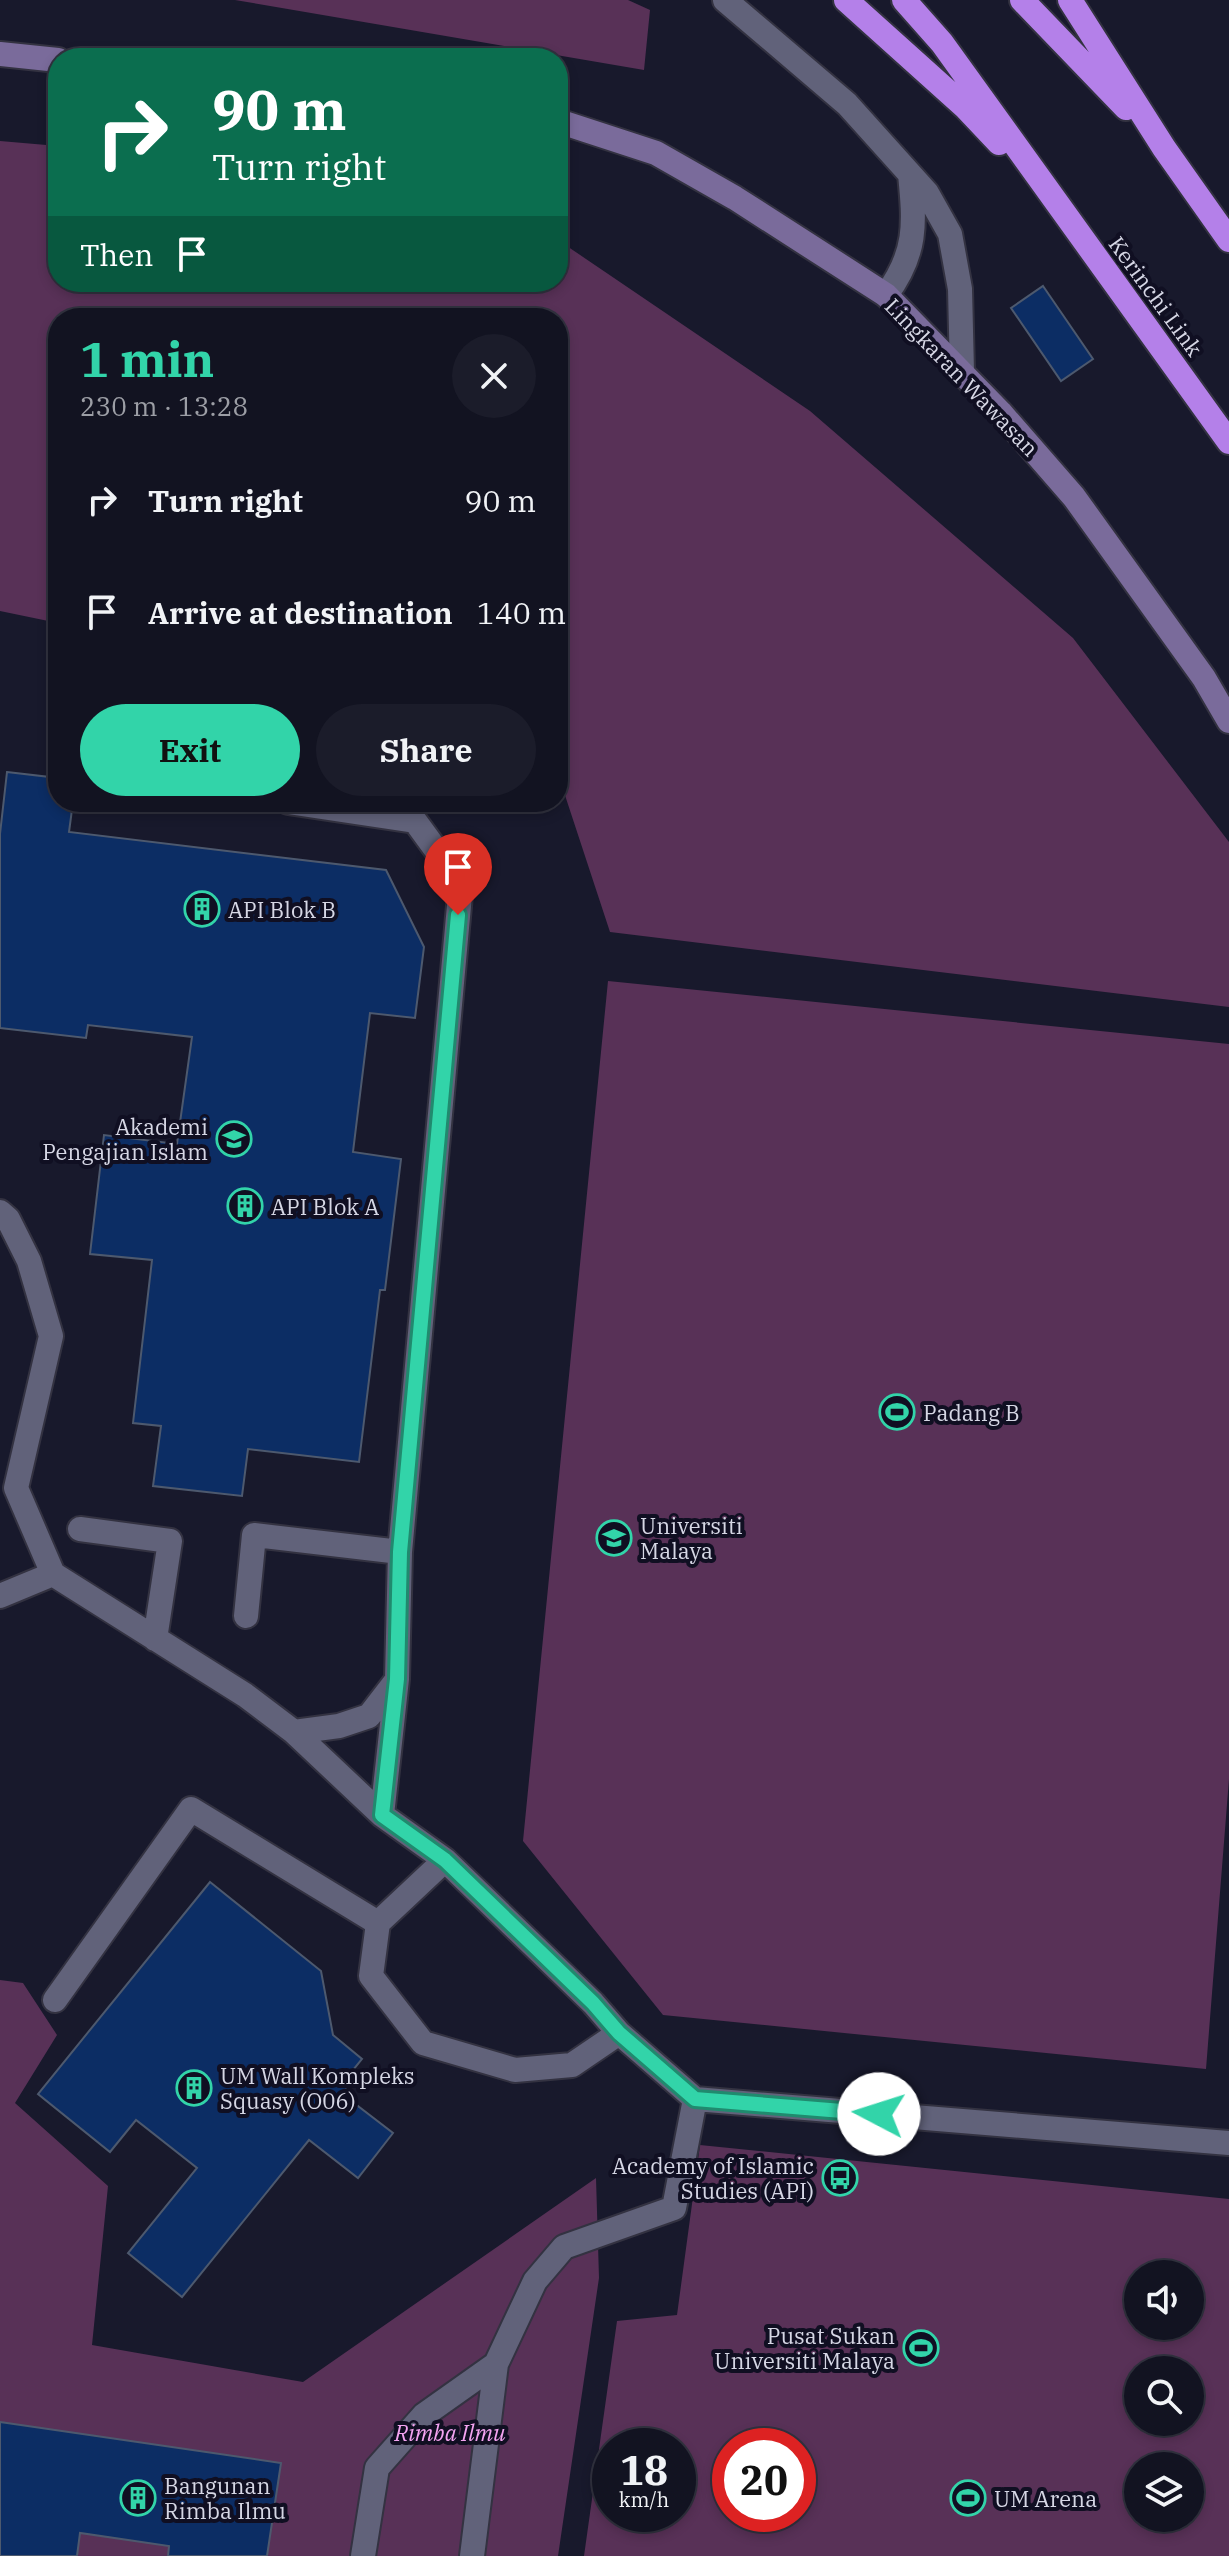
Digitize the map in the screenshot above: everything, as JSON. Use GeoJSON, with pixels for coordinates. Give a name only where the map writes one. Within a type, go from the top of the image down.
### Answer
{"type":"FeatureCollection","features":[{"type":"Feature","properties":{"kind":"highway"},"geometry":{"type":"LineString","coordinates":[[846,0],[965,107],[1068,218]]}},
{"type":"Feature","properties":{"kind":"highway"},"geometry":{"type":"LineString","coordinates":[[904,0],[942,43],[1068,218]]}},
{"type":"Feature","properties":{"kind":"highway"},"geometry":{"type":"LineString","coordinates":[[1022,0],[1164,148]]}},
{"type":"Feature","properties":{"kind":"highway"},"geometry":{"type":"LineString","coordinates":[[1070,0],[1164,148],[1229,240]]}},
{"type":"Feature","properties":{"kind":"highway","name":"Kerinchi Link"},"geometry":{"type":"LineString","coordinates":[[1068,218],[1229,442]]}},
{"type":"Feature","properties":{"kind":"street"},"geometry":{"type":"LineString","coordinates":[[725,0],[847,104],[927,193],[950,234],[960,289],[962,372]]}},
{"type":"Feature","properties":{"kind":"street"},"geometry":{"type":"LineString","coordinates":[[0,54],[48,59]]}},
{"type":"Feature","properties":{"kind":"street","name":"Lingkaran Wawasan"},"geometry":{"type":"LineString","coordinates":[[568,124],[656,153],[735,198],[886,295],[1000,412],[1074,497],[1204,678],[1229,721]]}},
{"type":"Feature","properties":{"kind":"street"},"geometry":{"type":"LineString","coordinates":[[886,295],[900,276],[913,237],[910,174]]}},
{"type":"Feature","properties":{"kind":"street"},"geometry":{"type":"LineString","coordinates":[[355,812],[415,821],[461,884],[400,1552],[397,1679],[382,1815]]}},
{"type":"Feature","properties":{"kind":"street"},"geometry":{"type":"LineString","coordinates":[[0,1212],[8,1219],[29,1261],[51,1336],[8,1492],[53,1574],[245,1695],[294,1732],[382,1815],[445,1860],[593,2003],[619,2033],[695,2099],[1229,2143]]}},
{"type":"Feature","properties":{"kind":"street"},"geometry":{"type":"LineString","coordinates":[[80,1529],[170,1541],[155,1639]]}},
{"type":"Feature","properties":{"kind":"street"},"geometry":{"type":"LineString","coordinates":[[246,1616],[254,1535],[400,1552]]}},
{"type":"Feature","properties":{"kind":"street"},"geometry":{"type":"LineString","coordinates":[[0,1596],[53,1574]]}},
{"type":"Feature","properties":{"kind":"street"},"geometry":{"type":"LineString","coordinates":[[294,1732],[339,1726],[369,1716],[397,1679]]}},
{"type":"Feature","properties":{"kind":"street"},"geometry":{"type":"LineString","coordinates":[[55,2000],[191,1809],[378,1923]]}},
{"type":"Feature","properties":{"kind":"street"},"geometry":{"type":"LineString","coordinates":[[445,1860],[378,1923],[371,1976],[423,2043],[515,2070],[572,2065],[619,2033]]}},
{"type":"Feature","properties":{"kind":"street"},"geometry":{"type":"LineString","coordinates":[[472,2556],[496,2364],[535,2281],[564,2247],[674,2208],[695,2099]]}},
{"type":"Feature","properties":{"kind":"street"},"geometry":{"type":"LineString","coordinates":[[363,2556],[377,2468],[424,2415],[496,2364]]}},
{"type":"Feature","properties":{"kind":"green space"},"geometry":{"type":"Polygon","coordinates":[[[235,0],[628,0],[650,10],[644,70],[568,57],[568,48],[515,48],[235,0]]]}},
{"type":"Feature","properties":{"kind":"green space"},"geometry":{"type":"Polygon","coordinates":[[[0,141],[48,145],[48,292],[568,292],[568,247],[810,411],[1073,638],[1229,842],[1229,1007],[610,932],[568,804],[568,308],[48,308],[48,621],[0,611],[0,141]]]}},
{"type":"Feature","properties":{"kind":"green space","name":"Padang B"},"geometry":{"type":"Polygon","coordinates":[[[608,981],[1229,1044],[1229,1779],[1206,2069],[663,2015],[523,1841],[608,981]]]}},
{"type":"Feature","properties":{"kind":"green space","name":"Rimba Ilmu"},"geometry":{"type":"Polygon","coordinates":[[[0,1980],[23,1983],[57,2035],[15,2103],[108,2186],[92,2345],[303,2382],[596,2178],[599,2278],[558,2556],[0,2556],[0,1980]]]}},
{"type":"Feature","properties":{"kind":"green space","name":"Pusat Sukan Universiti Malaya"},"geometry":{"type":"Polygon","coordinates":[[[700,2145],[1229,2199],[1229,2556],[584,2556],[592,2499],[592,2532],[696,2532],[696,2428],[602,2428],[617,2321],[677,2315],[700,2145]]]}},
{"type":"Feature","properties":{"kind":"building"},"geometry":{"type":"Polygon","coordinates":[[[1043,286],[1093,359],[1061,381],[1011,308],[1043,286]]]}},
{"type":"Feature","properties":{"kind":"building"},"geometry":{"type":"Polygon","coordinates":[[[7,772],[48,777],[48,812],[72,812],[69,832],[386,870],[424,947],[415,1018],[370,1013],[353,1152],[401,1159],[385,1290],[380,1290],[359,1462],[248,1449],[242,1496],[153,1486],[161,1426],[133,1423],[152,1260],[90,1254],[104,1135],[177,1144],[192,1037],[88,1025],[86,1038],[0,1028],[0,834],[7,772]]]}},
{"type":"Feature","properties":{"kind":"building","name":"UM Wall Kompleks Squasy (O06)"},"geometry":{"type":"Polygon","coordinates":[[[210,1882],[321,1971],[333,2035],[362,2059],[341,2085],[350,2090],[345,2096],[393,2133],[358,2178],[309,2140],[182,2297],[128,2253],[197,2168],[136,2120],[110,2152],[38,2094],[210,1882]]]}},
{"type":"Feature","properties":{"kind":"building","name":"Bangunan Rimba Ilmu"},"geometry":{"type":"Polygon","coordinates":[[[0,2422],[281,2463],[267,2556],[168,2556],[169,2546],[80,2533],[77,2556],[0,2556],[0,2422]]]}},
{"type":"Feature","properties":{"kind":"place","name":"API Blok B"},"geometry":{"type":"Point","coordinates":[202,909]}},
{"type":"Feature","properties":{"kind":"place","name":"Akademi Pengajian Islam"},"geometry":{"type":"Point","coordinates":[234,1139]}},
{"type":"Feature","properties":{"kind":"place","name":"API Blok A"},"geometry":{"type":"Point","coordinates":[245,1206]}},
{"type":"Feature","properties":{"kind":"place","name":"Padang B"},"geometry":{"type":"Point","coordinates":[897,1412]}},
{"type":"Feature","properties":{"kind":"place","name":"Universiti Malaya"},"geometry":{"type":"Point","coordinates":[614,1538]}},
{"type":"Feature","properties":{"kind":"place","name":"UM Wall Kompleks Squasy (O06)"},"geometry":{"type":"Point","coordinates":[194,2088]}},
{"type":"Feature","properties":{"kind":"place","name":"Academy of Islamic Studies (API)"},"geometry":{"type":"Point","coordinates":[840,2178]}},
{"type":"Feature","properties":{"kind":"place","name":"Pusat Sukan Universiti Malaya"},"geometry":{"type":"Point","coordinates":[921,2348]}},
{"type":"Feature","properties":{"kind":"place","name":"Bangunan Rimba Ilmu"},"geometry":{"type":"Point","coordinates":[138,2498]}},
{"type":"Feature","properties":{"kind":"place","name":"UM Arena"},"geometry":{"type":"Point","coordinates":[968,2498]}},
{"type":"Feature","properties":{"kind":"route"},"geometry":{"type":"LineString","coordinates":[[458,915],[400,1552],[397,1679],[382,1815],[445,1860],[593,2003],[619,2033],[695,2099],[879,2114]]}}]}
